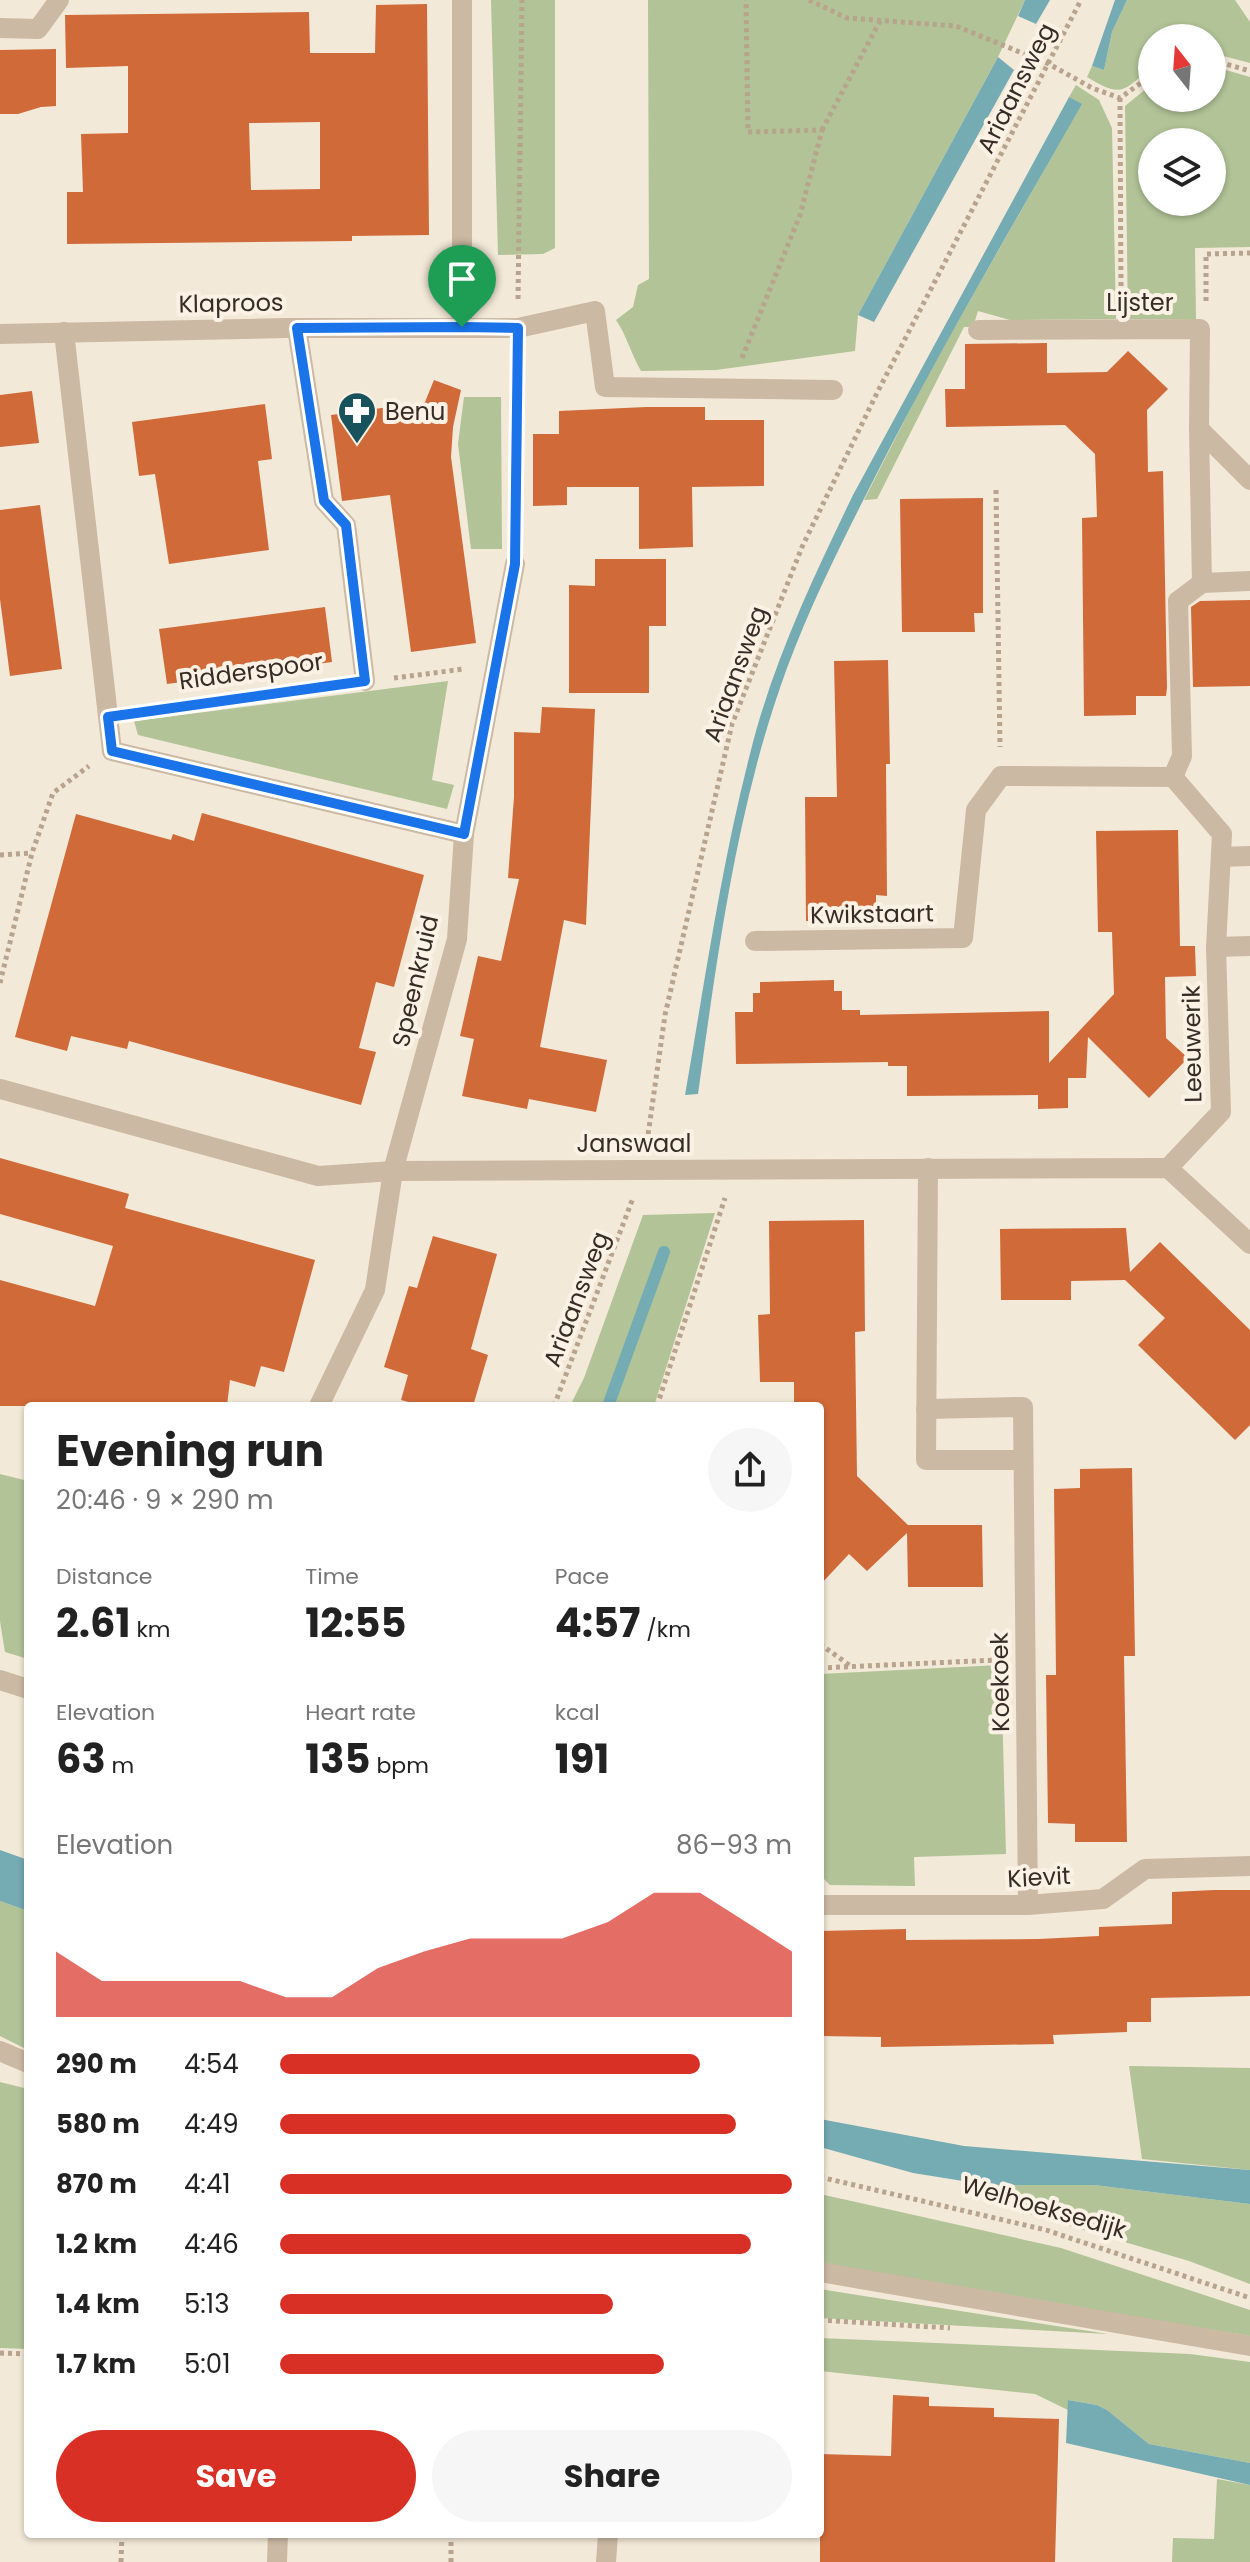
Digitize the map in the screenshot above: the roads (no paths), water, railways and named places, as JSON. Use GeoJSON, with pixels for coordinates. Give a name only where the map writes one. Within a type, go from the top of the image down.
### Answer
{"type":"FeatureCollection","features":[{"type":"Feature","properties":{"kind":"street"},"geometry":{"type":"LineString","coordinates":[[0,28],[38,29],[59,0]]}},
{"type":"Feature","properties":{"kind":"street"},"geometry":{"type":"LineString","coordinates":[[462,0],[462,327]]}},
{"type":"Feature","properties":{"kind":"street","name":"Klaproos"},"geometry":{"type":"LineString","coordinates":[[0,334],[297,328],[518,328],[595,311],[605,387],[833,390]]}},
{"type":"Feature","properties":{"kind":"street"},"geometry":{"type":"LineString","coordinates":[[297,328],[324,501],[346,525],[365,681]]}},
{"type":"Feature","properties":{"kind":"street","name":"Lijster"},"geometry":{"type":"LineString","coordinates":[[978,330],[1200,329],[1202,583]]}},
{"type":"Feature","properties":{"kind":"street"},"geometry":{"type":"LineString","coordinates":[[64,332],[112,751],[464,834]]}},
{"type":"Feature","properties":{"kind":"street"},"geometry":{"type":"LineString","coordinates":[[1199,429],[1250,480]]}},
{"type":"Feature","properties":{"kind":"street","name":"Speenkruid"},"geometry":{"type":"LineString","coordinates":[[321,1402],[375,1290],[393,1171],[457,939],[464,834],[515,564]]}},
{"type":"Feature","properties":{"kind":"street"},"geometry":{"type":"LineString","coordinates":[[1173,777],[1182,756],[1178,601],[1202,583],[1250,581]]}},
{"type":"Feature","properties":{"kind":"street","name":"Kwikstaart"},"geometry":{"type":"LineString","coordinates":[[755,941],[963,938],[976,810],[1001,776],[1173,777]]}},
{"type":"Feature","properties":{"kind":"street","name":"Leeuwerik"},"geometry":{"type":"LineString","coordinates":[[1168,1168],[1221,1112],[1216,947],[1222,834],[1173,777]]}},
{"type":"Feature","properties":{"kind":"street"},"geometry":{"type":"LineString","coordinates":[[1221,857],[1250,856]]}},
{"type":"Feature","properties":{"kind":"street"},"geometry":{"type":"LineString","coordinates":[[1216,947],[1250,946]]}},
{"type":"Feature","properties":{"kind":"street","name":"Janswaal"},"geometry":{"type":"LineString","coordinates":[[0,1089],[318,1176],[393,1171],[643,1168],[1168,1168]]}},
{"type":"Feature","properties":{"kind":"street"},"geometry":{"type":"LineString","coordinates":[[928,1168],[926,1460],[1023,1460]]}},
{"type":"Feature","properties":{"kind":"street"},"geometry":{"type":"LineString","coordinates":[[1168,1168],[1250,1244]]}},
{"type":"Feature","properties":{"kind":"street","name":"Koekoek"},"geometry":{"type":"LineString","coordinates":[[926,1409],[1023,1407],[1028,1905]]}},
{"type":"Feature","properties":{"kind":"street"},"geometry":{"type":"LineString","coordinates":[[0,1680],[24,1688]]}},
{"type":"Feature","properties":{"kind":"street","name":"Kievit"},"geometry":{"type":"LineString","coordinates":[[824,1905],[1028,1905],[1103,1899],[1145,1869],[1250,1866]]}},
{"type":"Feature","properties":{"kind":"street"},"geometry":{"type":"LineString","coordinates":[[0,2051],[24,2061]]}},
{"type":"Feature","properties":{"kind":"street"},"geometry":{"type":"LineString","coordinates":[[824,2273],[1250,2346]]}},
{"type":"Feature","properties":{"kind":"street"},"geometry":{"type":"LineString","coordinates":[[277,2562],[278,2538]]}},
{"type":"Feature","properties":{"kind":"street"},"geometry":{"type":"LineString","coordinates":[[606,2562],[608,2538]]}},
{"type":"Feature","properties":{"kind":"water"},"geometry":{"type":"Polygon","coordinates":[[[1025,0],[1050,0],[1036,24],[1018,16],[1025,0]]]}},
{"type":"Feature","properties":{"kind":"water"},"geometry":{"type":"Polygon","coordinates":[[[1115,0],[1127,0],[1112,32],[1104,70],[1092,66],[1115,0]]]}},
{"type":"Feature","properties":{"kind":"water"},"geometry":{"type":"Polygon","coordinates":[[[998,57],[1014,70],[874,322],[858,315],[998,57]]]}},
{"type":"Feature","properties":{"kind":"water"},"geometry":{"type":"Polygon","coordinates":[[[1069,97],[1082,104],[900,428],[829,570],[787,668],[742,825],[722,932],[698,1094],[685,1095],[730,838],[759,720],[782,654],[853,495],[1069,97]]]}},
{"type":"Feature","properties":{"kind":"water"},"geometry":{"type":"Polygon","coordinates":[[[0,1850],[24,1859],[24,1910],[0,1901],[0,1850]]]}},
{"type":"Feature","properties":{"kind":"water"},"geometry":{"type":"Polygon","coordinates":[[[824,2120],[964,2146],[1250,2170],[1250,2204],[1094,2185],[988,2185],[913,2173],[824,2148],[824,2120]]]}},
{"type":"Feature","properties":{"kind":"water"},"geometry":{"type":"Polygon","coordinates":[[[1068,2400],[1107,2410],[1149,2444],[1250,2463],[1250,2485],[1066,2443],[1068,2400]]]}},
{"type":"Feature","properties":{"kind":"waterway"},"geometry":{"type":"LineString","coordinates":[[609,1402],[664,1252]]}},
{"type":"Feature","properties":{"kind":"place","name":"Benu"},"geometry":{"type":"Point","coordinates":[357,445]}}]}
